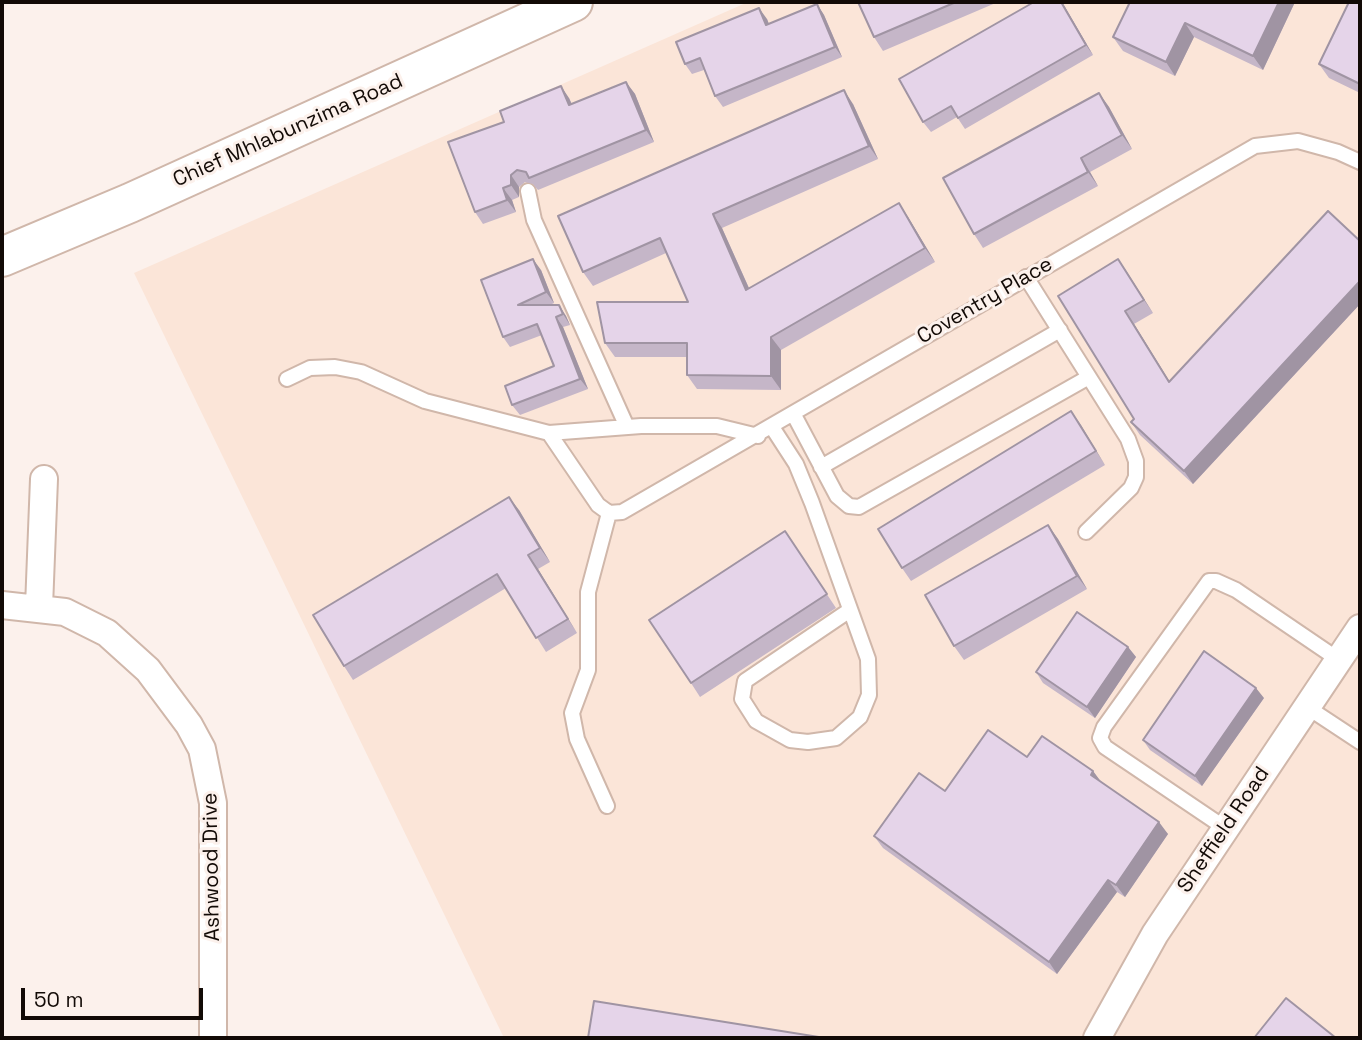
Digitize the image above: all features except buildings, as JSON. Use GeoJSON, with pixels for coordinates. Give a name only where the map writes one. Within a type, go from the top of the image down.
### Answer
{"type":"FeatureCollection","features":[{"type":"Feature","properties":{"kind":"main road","name":"Chief Mhlabunzima Road"},"geometry":{"type":"LineString","coordinates":[[2,257],[130,203],[573,2]]}},
{"type":"Feature","properties":{"kind":"street"},"geometry":{"type":"LineString","coordinates":[[39,607],[44,478]]}},
{"type":"Feature","properties":{"kind":"street","name":"Ashwood Drive"},"geometry":{"type":"LineString","coordinates":[[2,605],[39,607],[86,620],[127,649],[168,695],[202,749],[213,803],[213,1038]]}},
{"type":"Feature","properties":{"kind":"street","name":"Sheffield Road"},"geometry":{"type":"LineString","coordinates":[[1097,1038],[1155,933],[1360,628]]}},
{"type":"Feature","properties":{"kind":"lane","name":"Coventry Place"},"geometry":{"type":"LineString","coordinates":[[615,513],[758,436],[1026,276],[1255,146],[1298,141],[1338,152],[1360,162]]}},
{"type":"Feature","properties":{"kind":"lane"},"geometry":{"type":"LineString","coordinates":[[528,191],[534,220],[627,427]]}},
{"type":"Feature","properties":{"kind":"lane"},"geometry":{"type":"LineString","coordinates":[[1026,276],[1128,439],[1136,461],[1136,477],[1120,501],[1086,532]]}},
{"type":"Feature","properties":{"kind":"lane"},"geometry":{"type":"LineString","coordinates":[[821,467],[1060,330]]}},
{"type":"Feature","properties":{"kind":"lane"},"geometry":{"type":"LineString","coordinates":[[287,379],[310,368],[335,367],[361,372],[425,401],[549,433],[627,427],[717,426],[758,436]]}},
{"type":"Feature","properties":{"kind":"lane"},"geometry":{"type":"LineString","coordinates":[[794,415],[842,502],[854,507],[864,506],[1089,377]]}},
{"type":"Feature","properties":{"kind":"lane"},"geometry":{"type":"LineString","coordinates":[[772,427],[796,464],[850,610],[869,668],[869,695],[860,717],[836,738],[808,742],[780,736],[755,722],[742,699],[746,681],[850,610]]}},
{"type":"Feature","properties":{"kind":"lane"},"geometry":{"type":"LineString","coordinates":[[549,433],[594,499],[615,513],[588,592],[588,670],[572,713],[577,739],[607,806]]}},
{"type":"Feature","properties":{"kind":"lane"},"geometry":{"type":"LineString","coordinates":[[1225,828],[1105,747],[1100,738],[1104,727],[1209,581],[1226,584],[1339,660]]}},
{"type":"Feature","properties":{"kind":"lane"},"geometry":{"type":"LineString","coordinates":[[1307,707],[1360,742]]}},
{"type":"Feature","properties":{"kind":"shaded area"},"geometry":{"type":"Polygon","coordinates":[[[748,2],[1360,2],[1360,1038],[504,1038],[134,273],[748,2]]]}}]}
